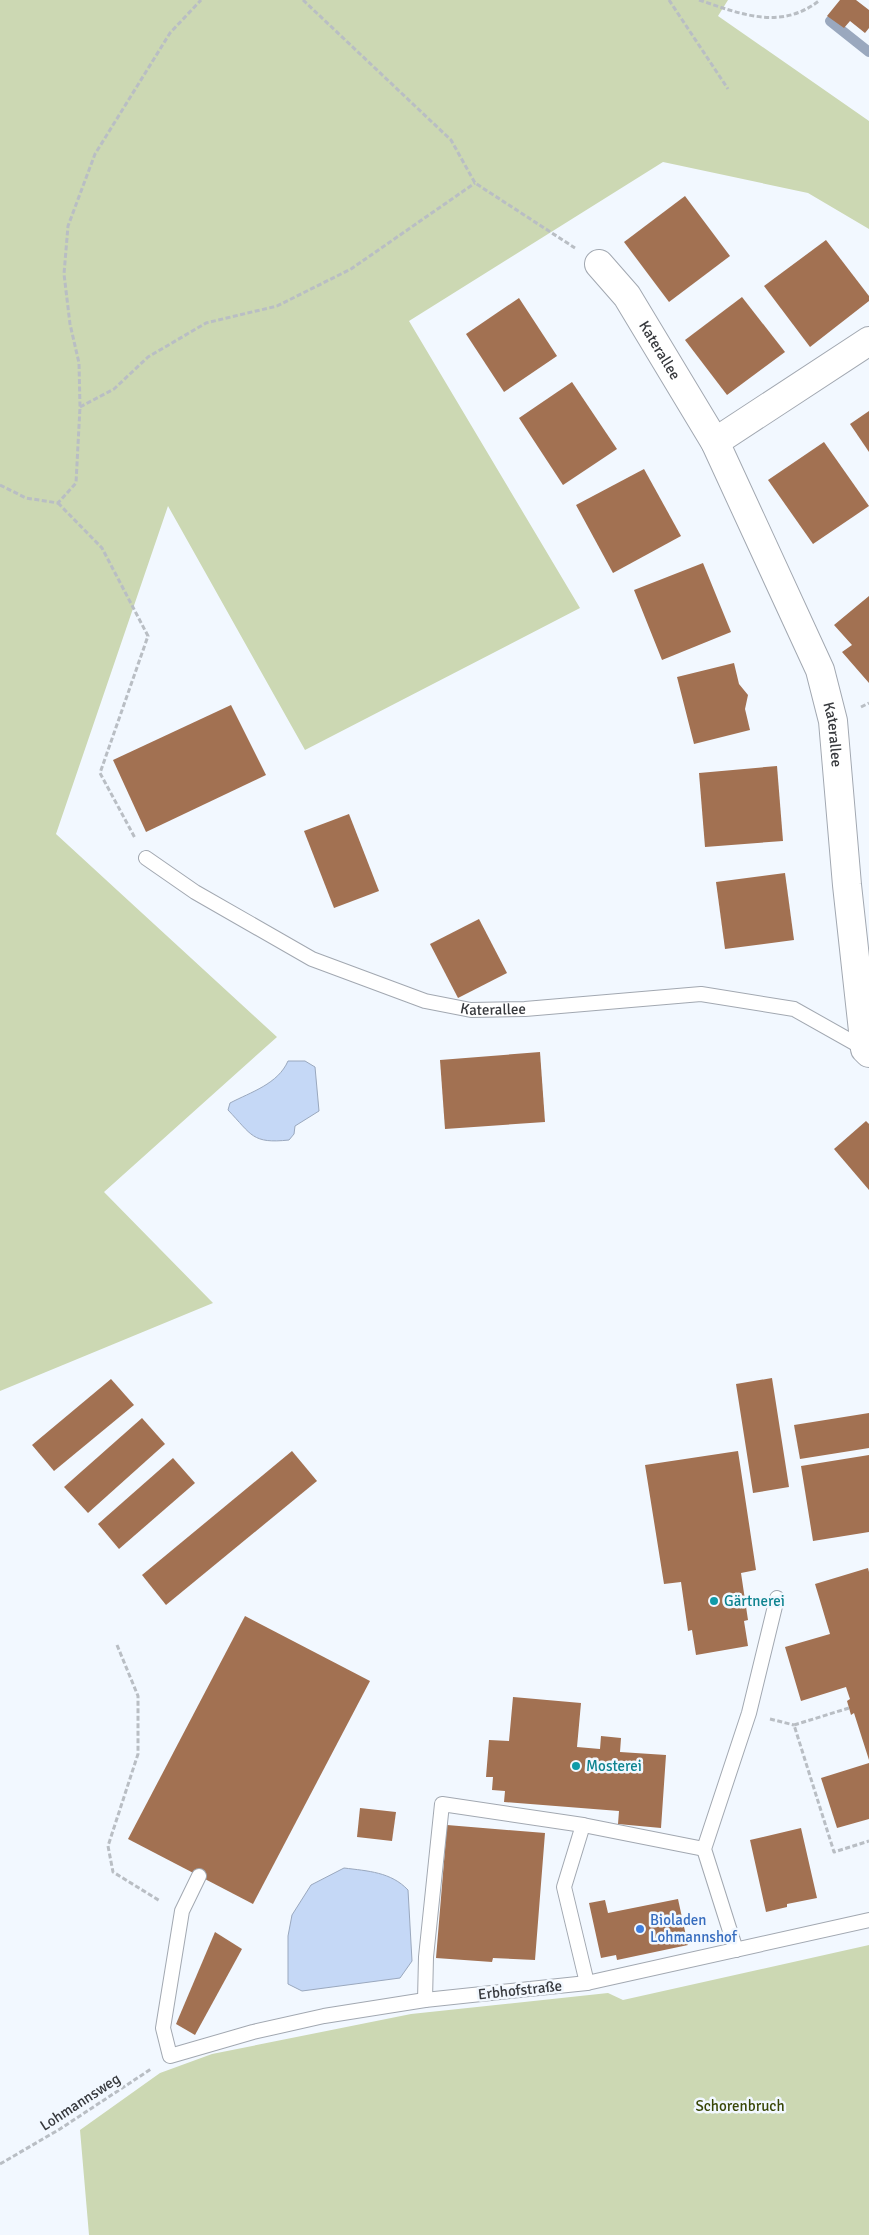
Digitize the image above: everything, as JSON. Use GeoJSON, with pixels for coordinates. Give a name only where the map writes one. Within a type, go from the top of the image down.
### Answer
{"type":"FeatureCollection","features":[{"type":"Feature","properties":{"kind":"street","name":"Katerallee"},"geometry":{"type":"LineString","coordinates":[[599,264],[627,296],[715,442],[820,670],[833,720],[847,885],[867,1051]]}},
{"type":"Feature","properties":{"kind":"street"},"geometry":{"type":"LineString","coordinates":[[715,442],[869,341]]}},
{"type":"Feature","properties":{"kind":"lane","name":"Katerallee"},"geometry":{"type":"LineString","coordinates":[[146,858],[195,892],[312,959],[425,1001],[471,1010],[526,1009],[701,994],[794,1010],[867,1051]]}},
{"type":"Feature","properties":{"kind":"lane"},"geometry":{"type":"LineString","coordinates":[[736,1950],[704,1849],[749,1713],[777,1598]]}},
{"type":"Feature","properties":{"kind":"lane"},"geometry":{"type":"LineString","coordinates":[[425,2000],[426,1957],[442,1804],[583,1825],[704,1849]]}},
{"type":"Feature","properties":{"kind":"lane"},"geometry":{"type":"LineString","coordinates":[[583,1825],[564,1887],[587,1982]]}},
{"type":"Feature","properties":{"kind":"lane"},"geometry":{"type":"LineString","coordinates":[[170,2056],[164,2028],[182,1910],[199,1876]]}},
{"type":"Feature","properties":{"kind":"lane","name":"Erbhofstraße"},"geometry":{"type":"LineString","coordinates":[[170,2056],[253,2032],[324,2016],[425,2000],[587,1982],[869,1920]]}},
{"type":"Feature","properties":{"kind":"path"},"geometry":{"type":"LineString","coordinates":[[58,504],[76,484],[80,407],[79,363],[70,324],[64,274],[68,226],[95,154],[170,33],[201,0]]}},
{"type":"Feature","properties":{"kind":"path"},"geometry":{"type":"LineString","coordinates":[[303,0],[451,140],[475,183],[599,264]]}},
{"type":"Feature","properties":{"kind":"path"},"geometry":{"type":"LineString","coordinates":[[669,0],[728,89]]}},
{"type":"Feature","properties":{"kind":"path"},"geometry":{"type":"LineString","coordinates":[[699,0],[727,9],[772,19],[804,11],[820,0]]}},
{"type":"Feature","properties":{"kind":"path"},"geometry":{"type":"LineString","coordinates":[[80,407],[114,389],[148,357],[206,323],[277,306],[351,269],[475,183]]}},
{"type":"Feature","properties":{"kind":"path"},"geometry":{"type":"LineString","coordinates":[[0,485],[26,498],[58,504],[102,548],[148,636],[100,773],[146,858]]}},
{"type":"Feature","properties":{"kind":"path"},"geometry":{"type":"LineString","coordinates":[[117,1645],[138,1696],[138,1754],[108,1846],[113,1872],[163,1903],[182,1910]]}},
{"type":"Feature","properties":{"kind":"path"},"geometry":{"type":"LineString","coordinates":[[849,1708],[794,1725],[834,1852],[869,1841]]}},
{"type":"Feature","properties":{"kind":"path","name":"Lohmannsweg"},"geometry":{"type":"LineString","coordinates":[[0,2164],[60,2129],[170,2056]]}},
{"type":"Feature","properties":{"kind":"green space"},"geometry":{"type":"Polygon","coordinates":[[[0,0],[728,0],[718,16],[869,121],[869,229],[808,193],[663,162],[409,321],[580,608],[305,750],[168,506],[56,834],[277,1037],[104,1192],[213,1303],[0,1391],[0,0]]]}},
{"type":"Feature","properties":{"kind":"green space","name":"Schorenbruch"},"geometry":{"type":"Polygon","coordinates":[[[869,1945],[869,2235],[89,2235],[80,2130],[160,2073],[212,2054],[411,2014],[608,1993],[623,2000],[869,1945]]]}},
{"type":"Feature","properties":{"kind":"water"},"geometry":{"type":"Polygon","coordinates":[[[288,1061],[305,1061],[315,1067],[319,1111],[295,1126],[294,1134],[289,1140],[267,1141],[260,1139],[248,1132],[228,1110],[230,1103],[255,1091],[278,1076],[288,1061]]]}},
{"type":"Feature","properties":{"kind":"water"},"geometry":{"type":"Polygon","coordinates":[[[344,1868],[379,1873],[394,1879],[408,1890],[412,1961],[400,1978],[302,1991],[288,1984],[288,1936],[292,1915],[311,1885],[344,1868]]]}},
{"type":"Feature","properties":{"kind":"building"},"geometry":{"type":"Polygon","coordinates":[[[840,0],[856,0],[869,10],[869,28],[865,33],[850,21],[844,28],[827,16],[840,0]]]}},
{"type":"Feature","properties":{"kind":"building"},"geometry":{"type":"Polygon","coordinates":[[[685,196],[730,256],[669,302],[624,242],[685,196]]]}},
{"type":"Feature","properties":{"kind":"building"},"geometry":{"type":"Polygon","coordinates":[[[826,240],[869,296],[869,301],[810,347],[764,286],[826,240]]]}},
{"type":"Feature","properties":{"kind":"building"},"geometry":{"type":"Polygon","coordinates":[[[742,297],[785,352],[727,395],[685,340],[742,297]]]}},
{"type":"Feature","properties":{"kind":"building"},"geometry":{"type":"Polygon","coordinates":[[[519,298],[557,356],[504,392],[466,334],[519,298]]]}},
{"type":"Feature","properties":{"kind":"building"},"geometry":{"type":"Polygon","coordinates":[[[572,382],[617,449],[563,485],[519,418],[572,382]]]}},
{"type":"Feature","properties":{"kind":"building"},"geometry":{"type":"Polygon","coordinates":[[[869,411],[869,452],[850,424],[869,411]]]}},
{"type":"Feature","properties":{"kind":"building"},"geometry":{"type":"Polygon","coordinates":[[[824,442],[869,506],[813,544],[768,480],[824,442]]]}},
{"type":"Feature","properties":{"kind":"building"},"geometry":{"type":"Polygon","coordinates":[[[644,469],[681,536],[613,573],[576,505],[644,469]]]}},
{"type":"Feature","properties":{"kind":"building"},"geometry":{"type":"Polygon","coordinates":[[[703,563],[731,632],[662,660],[634,590],[703,563]]]}},
{"type":"Feature","properties":{"kind":"building"},"geometry":{"type":"Polygon","coordinates":[[[869,596],[869,683],[842,652],[852,645],[834,625],[869,596]]]}},
{"type":"Feature","properties":{"kind":"building"},"geometry":{"type":"Polygon","coordinates":[[[734,663],[739,684],[748,695],[745,709],[750,730],[694,744],[677,677],[734,663]]]}},
{"type":"Feature","properties":{"kind":"building"},"geometry":{"type":"Polygon","coordinates":[[[231,705],[266,775],[146,832],[113,760],[231,705]]]}},
{"type":"Feature","properties":{"kind":"building"},"geometry":{"type":"Polygon","coordinates":[[[777,766],[783,841],[705,847],[699,773],[777,766]]]}},
{"type":"Feature","properties":{"kind":"building"},"geometry":{"type":"Polygon","coordinates":[[[349,814],[379,891],[334,908],[304,831],[349,814]]]}},
{"type":"Feature","properties":{"kind":"building"},"geometry":{"type":"Polygon","coordinates":[[[785,873],[794,940],[725,949],[716,882],[785,873]]]}},
{"type":"Feature","properties":{"kind":"building"},"geometry":{"type":"Polygon","coordinates":[[[479,919],[507,973],[458,998],[430,944],[479,919]]]}},
{"type":"Feature","properties":{"kind":"building"},"geometry":{"type":"Polygon","coordinates":[[[540,1052],[545,1122],[445,1129],[440,1060],[540,1052]]]}},
{"type":"Feature","properties":{"kind":"building"},"geometry":{"type":"Polygon","coordinates":[[[866,1121],[869,1124],[869,1190],[834,1149],[866,1121]]]}},
{"type":"Feature","properties":{"kind":"building"},"geometry":{"type":"Polygon","coordinates":[[[772,1378],[789,1487],[753,1493],[736,1384],[772,1378]]]}},
{"type":"Feature","properties":{"kind":"building"},"geometry":{"type":"Polygon","coordinates":[[[111,1379],[134,1405],[54,1471],[32,1445],[111,1379]]]}},
{"type":"Feature","properties":{"kind":"building"},"geometry":{"type":"Polygon","coordinates":[[[869,1413],[869,1448],[800,1459],[794,1425],[869,1413]]]}},
{"type":"Feature","properties":{"kind":"building"},"geometry":{"type":"Polygon","coordinates":[[[142,1418],[165,1444],[88,1513],[64,1487],[142,1418]]]}},
{"type":"Feature","properties":{"kind":"building"},"geometry":{"type":"Polygon","coordinates":[[[292,1451],[317,1481],[166,1605],[142,1575],[292,1451]]]}},
{"type":"Feature","properties":{"kind":"building"},"geometry":{"type":"Polygon","coordinates":[[[738,1451],[756,1570],[741,1573],[748,1620],[744,1621],[748,1646],[696,1655],[692,1630],[688,1631],[681,1582],[664,1584],[645,1465],[738,1451]]]}},
{"type":"Feature","properties":{"kind":"building"},"geometry":{"type":"Polygon","coordinates":[[[869,1455],[869,1532],[813,1541],[801,1466],[869,1455]]]}},
{"type":"Feature","properties":{"kind":"building"},"geometry":{"type":"Polygon","coordinates":[[[173,1458],[195,1483],[119,1549],[98,1524],[173,1458]]]}},
{"type":"Feature","properties":{"kind":"building"},"geometry":{"type":"Polygon","coordinates":[[[868,1568],[869,1760],[854,1713],[851,1715],[847,1701],[850,1699],[846,1687],[801,1701],[785,1647],[830,1634],[815,1584],[868,1568]]]}},
{"type":"Feature","properties":{"kind":"building"},"geometry":{"type":"Polygon","coordinates":[[[245,1616],[370,1681],[253,1904],[128,1839],[245,1616]]]}},
{"type":"Feature","properties":{"kind":"building","name":"Mosterei"},"geometry":{"type":"Polygon","coordinates":[[[513,1697],[581,1703],[577,1747],[600,1749],[601,1736],[621,1738],[620,1752],[666,1755],[661,1828],[618,1824],[619,1811],[504,1802],[505,1791],[492,1790],[493,1777],[486,1777],[489,1740],[509,1741],[513,1697]]]}},
{"type":"Feature","properties":{"kind":"building"},"geometry":{"type":"Polygon","coordinates":[[[869,1763],[869,1819],[837,1828],[821,1778],[869,1763]]]}},
{"type":"Feature","properties":{"kind":"building"},"geometry":{"type":"Polygon","coordinates":[[[360,1808],[396,1812],[392,1841],[357,1837],[360,1808]]]}},
{"type":"Feature","properties":{"kind":"building"},"geometry":{"type":"Polygon","coordinates":[[[447,1825],[545,1833],[535,1960],[493,1958],[492,1962],[436,1958],[447,1825]]]}},
{"type":"Feature","properties":{"kind":"building"},"geometry":{"type":"Polygon","coordinates":[[[801,1828],[817,1898],[787,1904],[787,1907],[766,1912],[750,1840],[801,1828]]]}},
{"type":"Feature","properties":{"kind":"building","name":"Bioladen Lohmannshof"},"geometry":{"type":"Polygon","coordinates":[[[678,1899],[688,1945],[617,1960],[616,1955],[601,1958],[589,1903],[605,1900],[608,1913],[678,1899]]]}},
{"type":"Feature","properties":{"kind":"building"},"geometry":{"type":"Polygon","coordinates":[[[215,1932],[242,1949],[195,2035],[176,2024],[215,1932]]]}},
{"type":"Feature","properties":{"kind":"waterway"},"geometry":{"type":"LineString","coordinates":[[830,21],[869,52]]}},
{"type":"Feature","properties":{"kind":"place","name":"Gärtnerei"},"geometry":{"type":"Point","coordinates":[714,1601]}},
{"type":"Feature","properties":{"kind":"place","name":"Mosterei"},"geometry":{"type":"Point","coordinates":[576,1766]}},
{"type":"Feature","properties":{"kind":"place","name":"Bioladen Lohmannshof"},"geometry":{"type":"Point","coordinates":[640,1929]}}]}
